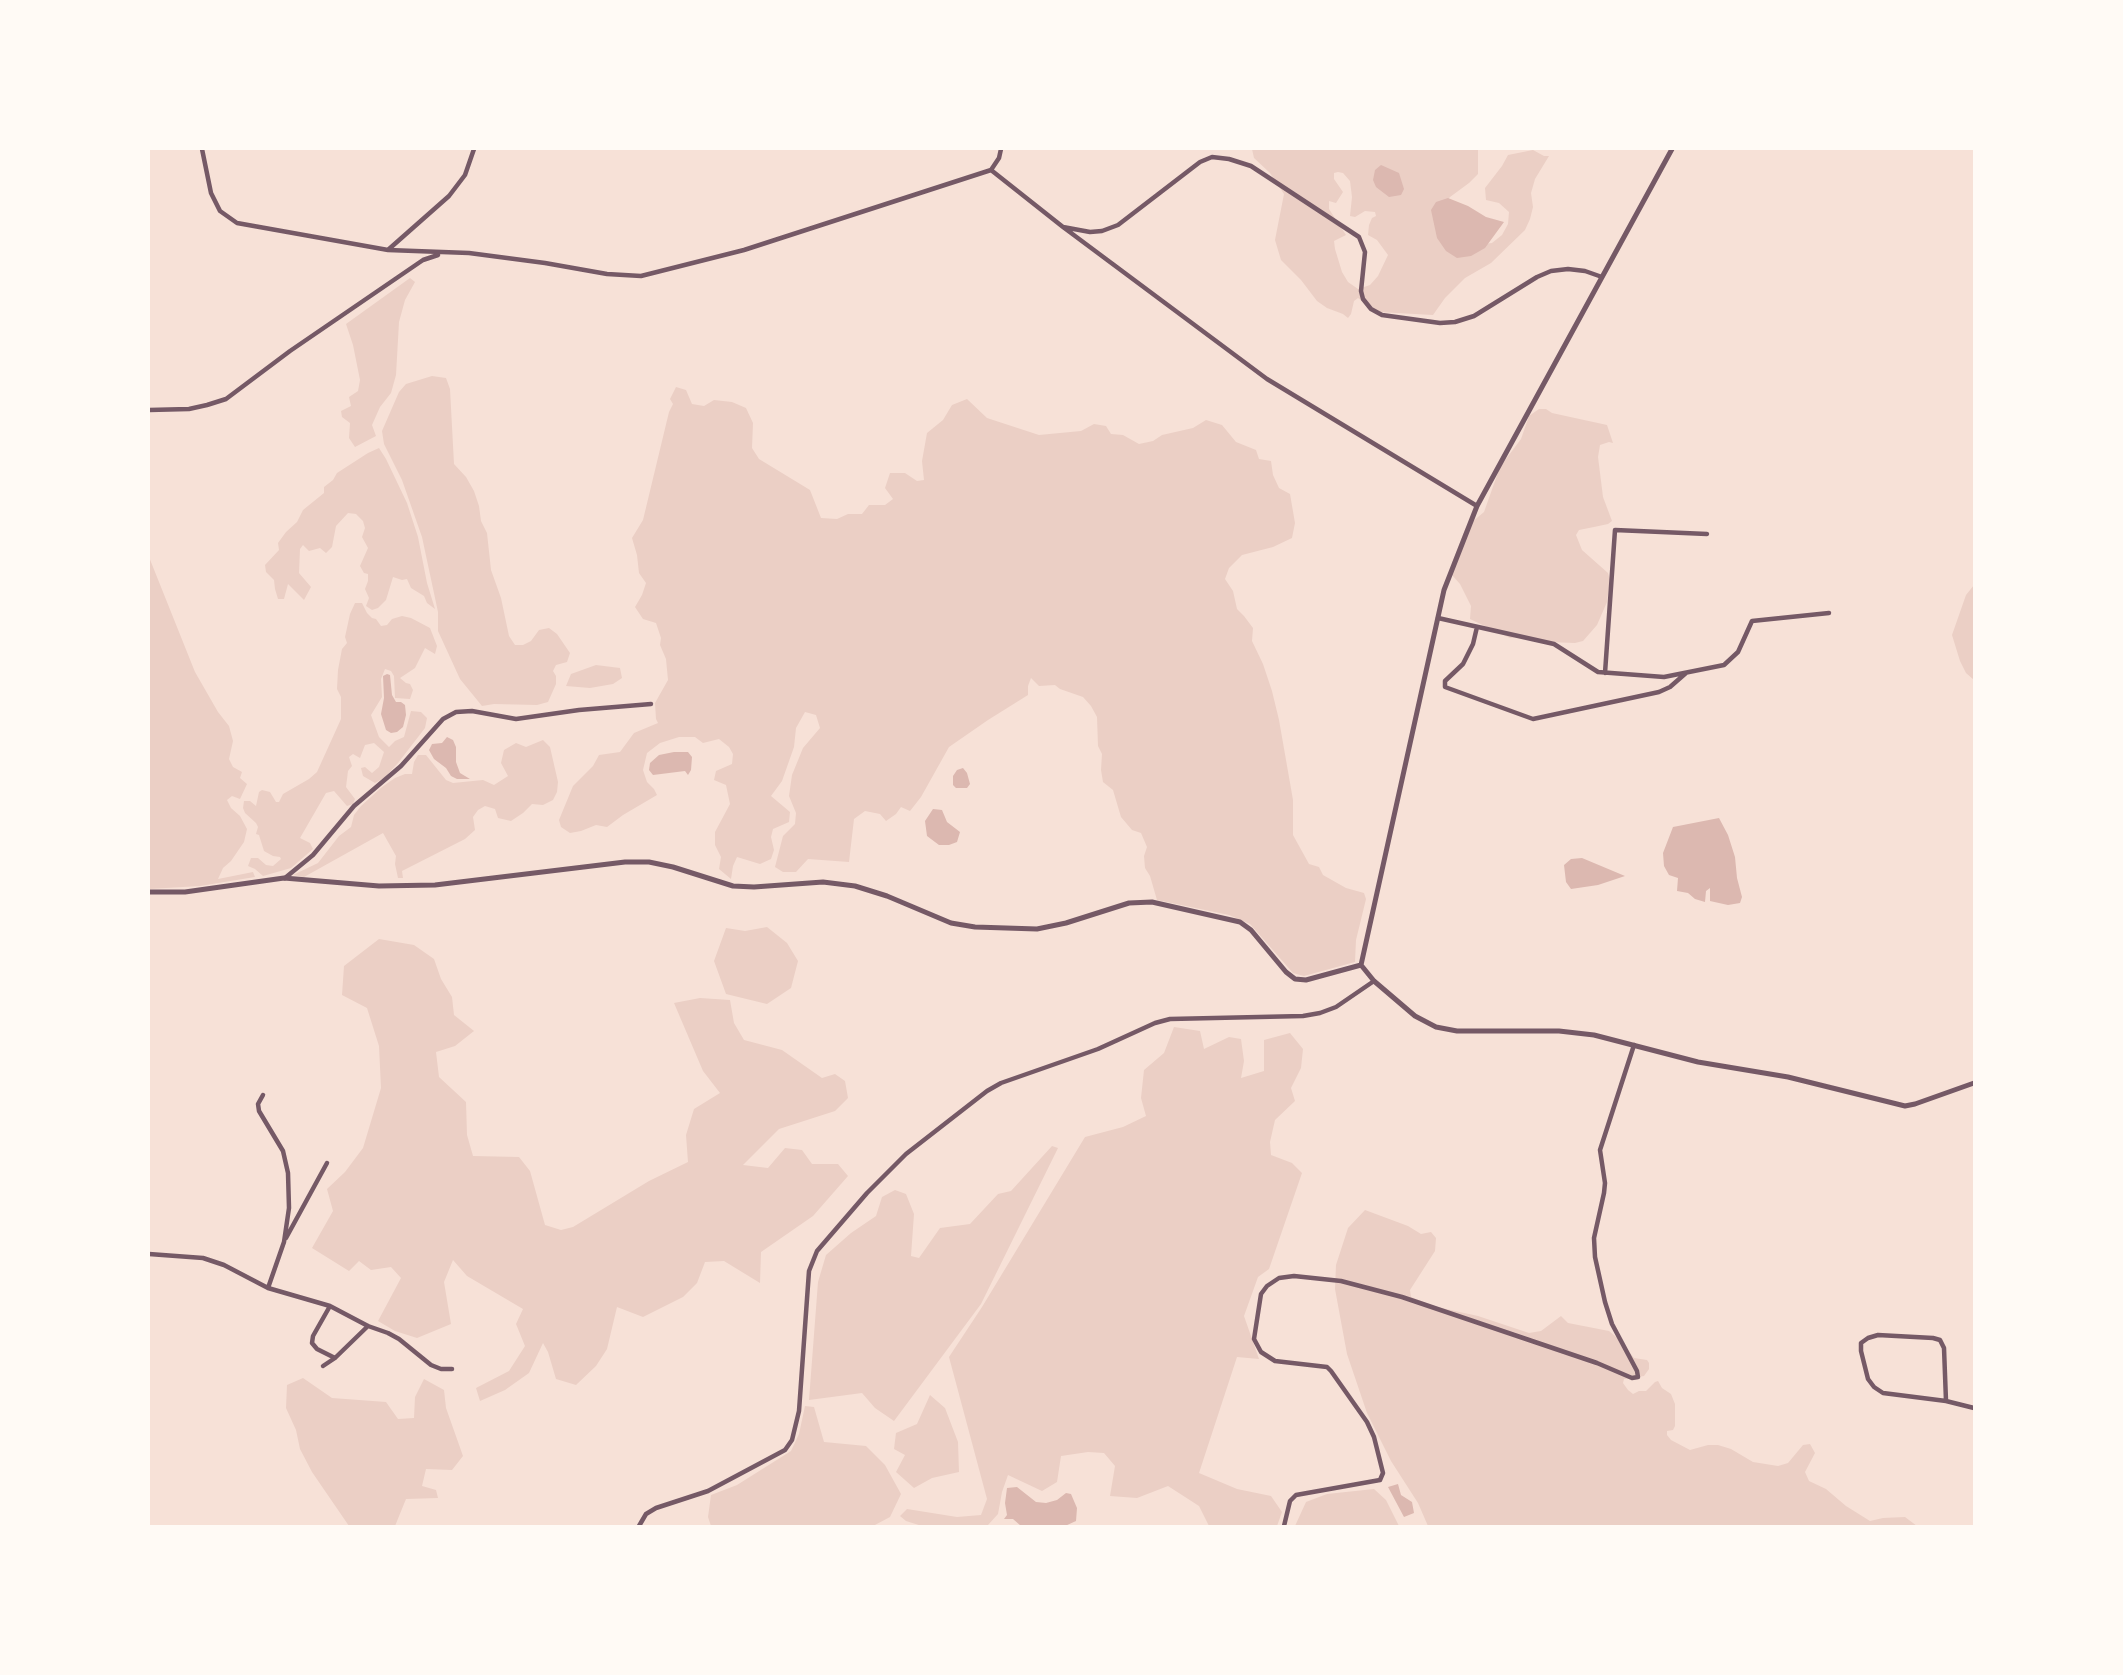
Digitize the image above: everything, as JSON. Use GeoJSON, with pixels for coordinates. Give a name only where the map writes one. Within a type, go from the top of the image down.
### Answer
{"type":"FeatureCollection","features":[{"type":"Feature","properties":{"kind":"street"},"geometry":{"type":"LineString","coordinates":[[202,149],[211,193],[220,211],[237,223],[388,250],[469,253],[607,274],[641,276],[744,250],[991,170],[1001,149]]}},
{"type":"Feature","properties":{"kind":"street"},"geometry":{"type":"LineString","coordinates":[[388,250],[449,196],[465,175],[474,149]]}},
{"type":"Feature","properties":{"kind":"street"},"geometry":{"type":"LineString","coordinates":[[1361,965],[1444,590],[1477,506],[1672,149]]}},
{"type":"Feature","properties":{"kind":"street"},"geometry":{"type":"LineString","coordinates":[[1063,227],[1090,232],[1118,225],[1200,162],[1212,157],[1251,166],[1359,237],[1365,252],[1361,291],[1363,299],[1371,309],[1382,314],[1440,323],[1455,322],[1474,316],[1551,271],[1568,269],[1602,277]]}},
{"type":"Feature","properties":{"kind":"street"},"geometry":{"type":"LineString","coordinates":[[991,170],[1267,379],[1477,506]]}},
{"type":"Feature","properties":{"kind":"street"},"geometry":{"type":"LineString","coordinates":[[149,410],[189,409],[226,398],[423,260],[443,253]]}},
{"type":"Feature","properties":{"kind":"street"},"geometry":{"type":"LineString","coordinates":[[1605,673],[1615,530],[1707,534]]}},
{"type":"Feature","properties":{"kind":"street"},"geometry":{"type":"LineString","coordinates":[[1438,618],[1554,645],[1582,663],[1605,673],[1664,677],[1724,665],[1738,652],[1752,621],[1829,613]]}},
{"type":"Feature","properties":{"kind":"street"},"geometry":{"type":"LineString","coordinates":[[1477,627],[1473,644],[1463,664],[1445,681],[1445,687],[1533,719],[1659,692],[1687,673]]}},
{"type":"Feature","properties":{"kind":"street"},"geometry":{"type":"LineString","coordinates":[[284,878],[313,855],[354,806],[401,766],[443,719],[456,712],[471,711],[516,719],[651,704]]}},
{"type":"Feature","properties":{"kind":"street"},"geometry":{"type":"LineString","coordinates":[[149,892],[185,892],[284,878],[379,886],[435,885],[625,862],[649,862],[673,866],[733,886],[823,882],[855,886],[887,896],[951,923],[975,927],[1037,929],[1066,923],[1129,903],[1152,902],[1240,922],[1251,930],[1295,979],[1306,980],[1361,965]]}},
{"type":"Feature","properties":{"kind":"street"},"geometry":{"type":"LineString","coordinates":[[1361,965],[1374,981],[1415,1016],[1436,1027],[1457,1031],[1559,1031],[1594,1035],[1698,1062],[1788,1077],[1905,1106],[1974,1083]]}},
{"type":"Feature","properties":{"kind":"street"},"geometry":{"type":"LineString","coordinates":[[639,1526],[646,1514],[656,1508],[708,1491],[785,1450],[792,1440],[799,1411],[809,1271],[817,1251],[906,1154],[987,1091],[1001,1083],[1098,1049],[1155,1023],[1170,1019],[1303,1016],[1320,1013],[1336,1007],[1374,981]]}},
{"type":"Feature","properties":{"kind":"street"},"geometry":{"type":"LineString","coordinates":[[1284,1526],[1290,1501],[1296,1495],[1380,1480],[1382,1473],[1374,1437],[1367,1422],[1331,1371],[1327,1367],[1275,1361],[1261,1352],[1254,1339],[1261,1294],[1279,1278],[1294,1276],[1341,1281],[1402,1297],[1597,1363],[1632,1378],[1638,1377],[1612,1324],[1605,1302],[1595,1257],[1594,1238],[1605,1183],[1600,1150],[1634,1045]]}},
{"type":"Feature","properties":{"kind":"street"},"geometry":{"type":"LineString","coordinates":[[263,1095],[258,1104],[259,1111],[283,1151],[288,1172],[289,1208],[284,1242]]}},
{"type":"Feature","properties":{"kind":"street"},"geometry":{"type":"LineString","coordinates":[[268,1287],[284,1242],[327,1163]]}},
{"type":"Feature","properties":{"kind":"street"},"geometry":{"type":"LineString","coordinates":[[149,1254],[204,1258],[224,1265],[268,1287],[330,1306],[399,1339],[431,1366],[452,1369]]}},
{"type":"Feature","properties":{"kind":"street"},"geometry":{"type":"LineString","coordinates":[[330,1306],[313,1336],[312,1343],[317,1349],[335,1358]]}},
{"type":"Feature","properties":{"kind":"street"},"geometry":{"type":"LineString","coordinates":[[323,1366],[368,1326]]}},
{"type":"Feature","properties":{"kind":"street"},"geometry":{"type":"LineString","coordinates":[[1946,1401],[1944,1348],[1940,1340],[1878,1335],[1861,1343],[1868,1379],[1883,1393],[1946,1401],[1974,1408]]}},
{"type":"Feature","properties":{"kind":"shaded area"},"geometry":{"type":"Polygon","coordinates":[[[1252,149],[1478,149],[1478,174],[1441,207],[1467,246],[1492,243],[1502,235],[1508,224],[1509,212],[1499,203],[1486,200],[1485,188],[1508,155],[1533,150],[1549,156],[1535,179],[1531,193],[1533,207],[1525,230],[1491,263],[1465,278],[1433,315],[1378,312],[1358,298],[1354,301],[1348,318],[1317,301],[1281,260],[1275,240],[1284,194],[1270,173],[1254,158],[1252,149]],[[1334,173],[1334,179],[1343,192],[1336,203],[1329,201],[1329,209],[1346,235],[1334,241],[1342,272],[1348,282],[1358,289],[1370,285],[1378,276],[1388,255],[1377,240],[1368,235],[1369,225],[1376,216],[1375,212],[1365,211],[1355,217],[1350,216],[1350,181],[1343,173],[1334,173]]]}},
{"type":"Feature","properties":{"kind":"shaded area"},"geometry":{"type":"Polygon","coordinates":[[[1381,165],[1399,173],[1404,189],[1401,195],[1389,197],[1376,187],[1373,180],[1375,170],[1381,165]]]}},
{"type":"Feature","properties":{"kind":"shaded area"},"geometry":{"type":"Polygon","coordinates":[[[1448,198],[1486,217],[1504,222],[1485,248],[1471,256],[1457,258],[1446,251],[1437,238],[1431,210],[1436,202],[1448,198]]]}},
{"type":"Feature","properties":{"kind":"shaded area"},"geometry":{"type":"Polygon","coordinates":[[[410,278],[415,282],[405,300],[399,322],[396,375],[391,393],[380,407],[372,425],[376,436],[355,447],[349,438],[350,423],[342,417],[341,411],[351,406],[349,397],[358,391],[360,380],[346,324],[410,278]]]}},
{"type":"Feature","properties":{"kind":"shaded area"},"geometry":{"type":"Polygon","coordinates":[[[432,376],[446,378],[450,389],[454,464],[466,477],[479,506],[481,521],[487,533],[491,570],[501,598],[509,636],[515,645],[523,645],[531,641],[539,630],[549,628],[557,634],[570,653],[567,662],[556,665],[553,671],[556,684],[548,702],[537,705],[482,706],[460,679],[438,631],[438,612],[422,537],[402,480],[384,444],[382,431],[399,392],[406,384],[432,376]]]}},
{"type":"Feature","properties":{"kind":"shaded area"},"geometry":{"type":"Polygon","coordinates":[[[676,387],[686,390],[692,404],[704,406],[714,400],[732,402],[746,408],[753,423],[752,448],[759,459],[810,490],[821,518],[837,519],[848,514],[862,514],[869,505],[885,505],[893,499],[885,488],[890,473],[905,473],[917,481],[924,480],[922,461],[927,433],[943,420],[952,405],[967,399],[987,418],[1039,435],[1081,431],[1094,424],[1106,426],[1111,434],[1123,435],[1139,444],[1193,428],[1206,420],[1222,425],[1236,442],[1256,450],[1259,459],[1271,461],[1279,488],[1290,494],[1295,523],[1292,538],[1273,547],[1242,555],[1229,568],[1225,579],[1233,591],[1237,609],[1253,628],[1252,641],[1272,691],[1293,800],[1293,835],[1309,864],[1319,867],[1323,875],[1346,888],[1364,893],[1366,899],[1356,940],[1355,962],[1304,976],[1293,973],[1250,924],[1229,915],[1157,900],[1145,868],[1144,856],[1147,847],[1141,833],[1132,830],[1121,817],[1113,790],[1103,782],[1097,717],[1091,706],[1083,697],[1055,685],[1039,686],[1031,678],[1028,695],[949,747],[921,797],[910,811],[901,807],[886,821],[880,814],[865,811],[854,819],[849,862],[808,859],[796,872],[783,872],[775,867],[783,836],[795,824],[796,813],[789,796],[792,775],[803,748],[820,728],[816,715],[805,712],[796,728],[794,747],[782,781],[771,796],[790,812],[789,822],[773,829],[771,837],[774,850],[771,859],[760,864],[737,857],[731,879],[719,869],[721,857],[715,845],[715,832],[730,804],[726,785],[714,780],[716,771],[732,764],[733,754],[719,739],[703,743],[695,737],[679,737],[660,743],[647,753],[643,770],[647,782],[657,795],[607,827],[596,825],[570,833],[561,827],[559,820],[573,786],[593,766],[599,755],[620,752],[634,733],[658,723],[655,703],[668,680],[666,659],[656,623],[643,619],[635,607],[646,583],[639,573],[632,538],[643,520],[673,404],[670,399],[676,387]]]}},
{"type":"Feature","properties":{"kind":"shaded area"},"geometry":{"type":"Polygon","coordinates":[[[1539,409],[1607,425],[1613,443],[1600,445],[1598,457],[1603,497],[1612,521],[1579,530],[1576,535],[1582,550],[1608,573],[1610,580],[1607,602],[1597,625],[1583,641],[1575,643],[1510,638],[1470,619],[1471,606],[1460,584],[1452,575],[1452,563],[1466,527],[1484,512],[1500,467],[1521,439],[1529,416],[1539,409]]]}},
{"type":"Feature","properties":{"kind":"shaded area"},"geometry":{"type":"Polygon","coordinates":[[[379,448],[407,503],[435,609],[427,603],[424,596],[411,588],[407,579],[393,577],[386,600],[372,610],[366,606],[369,598],[365,589],[368,574],[364,573],[360,566],[368,548],[362,537],[365,528],[363,521],[356,514],[348,513],[336,526],[332,547],[326,553],[320,548],[309,551],[303,545],[300,549],[299,573],[311,587],[304,600],[288,584],[284,599],[278,599],[274,580],[266,572],[265,565],[279,550],[278,543],[297,522],[303,510],[324,493],[324,487],[337,473],[379,448]]]}},
{"type":"Feature","properties":{"kind":"shaded area"},"geometry":{"type":"Polygon","coordinates":[[[149,557],[195,672],[229,726],[233,741],[229,759],[233,767],[242,772],[240,778],[247,784],[240,799],[232,796],[227,800],[247,829],[244,842],[223,868],[218,879],[253,872],[255,877],[200,886],[149,889],[149,557]]]}},
{"type":"Feature","properties":{"kind":"shaded area"},"geometry":{"type":"Polygon","coordinates":[[[1974,585],[1974,680],[1966,673],[1960,661],[1952,635],[1966,595],[1974,585]]]}},
{"type":"Feature","properties":{"kind":"shaded area"},"geometry":{"type":"Polygon","coordinates":[[[355,603],[362,603],[367,613],[381,626],[402,616],[430,628],[437,646],[435,654],[425,648],[415,668],[400,678],[410,684],[413,690],[410,699],[395,698],[394,676],[391,671],[385,669],[381,679],[382,697],[371,715],[379,737],[389,747],[404,737],[411,711],[421,712],[427,718],[425,728],[398,763],[384,778],[375,783],[363,776],[361,768],[365,767],[372,773],[379,767],[384,752],[374,743],[365,745],[360,758],[353,754],[349,757],[352,766],[348,771],[346,787],[355,799],[353,804],[347,806],[334,791],[326,793],[300,838],[310,843],[313,849],[291,868],[263,876],[248,866],[251,858],[258,858],[266,865],[273,866],[281,859],[264,851],[259,835],[256,834],[258,827],[243,808],[244,801],[250,801],[256,806],[259,792],[262,790],[270,792],[276,802],[279,802],[283,794],[317,772],[341,719],[341,697],[337,689],[338,670],[342,649],[347,643],[345,637],[350,614],[355,603]]]}},
{"type":"Feature","properties":{"kind":"shaded area"},"geometry":{"type":"Polygon","coordinates":[[[596,665],[620,668],[622,678],[613,684],[590,688],[566,686],[571,674],[596,665]]]}},
{"type":"Feature","properties":{"kind":"shaded area"},"geometry":{"type":"Polygon","coordinates":[[[390,675],[392,695],[396,702],[405,705],[406,715],[403,727],[391,733],[386,730],[381,714],[384,698],[383,676],[390,675]]]}},
{"type":"Feature","properties":{"kind":"shaded area"},"geometry":{"type":"Polygon","coordinates":[[[447,737],[453,740],[456,747],[456,762],[460,773],[470,779],[451,776],[429,750],[432,744],[442,743],[447,737]]]}},
{"type":"Feature","properties":{"kind":"shaded area"},"geometry":{"type":"Polygon","coordinates":[[[543,740],[550,747],[558,782],[553,800],[543,805],[532,804],[511,821],[498,818],[495,809],[485,806],[473,817],[475,830],[465,839],[402,871],[403,878],[398,878],[396,856],[383,833],[304,877],[293,875],[318,863],[339,836],[351,827],[354,815],[361,806],[382,787],[395,778],[412,774],[418,755],[426,755],[446,780],[453,783],[483,780],[494,785],[508,776],[501,763],[504,750],[516,743],[526,747],[543,740]]]}},
{"type":"Feature","properties":{"kind":"shaded area"},"geometry":{"type":"Polygon","coordinates":[[[688,752],[692,757],[688,775],[685,771],[653,775],[649,770],[650,763],[659,755],[688,752]]]}},
{"type":"Feature","properties":{"kind":"shaded area"},"geometry":{"type":"Polygon","coordinates":[[[963,768],[970,784],[967,788],[956,788],[953,785],[953,776],[957,770],[963,768]]]}},
{"type":"Feature","properties":{"kind":"shaded area"},"geometry":{"type":"Polygon","coordinates":[[[933,809],[942,810],[947,822],[960,832],[957,842],[939,845],[927,836],[925,821],[933,809]]]}},
{"type":"Feature","properties":{"kind":"shaded area"},"geometry":{"type":"Polygon","coordinates":[[[1719,818],[1735,857],[1742,897],[1740,903],[1728,905],[1710,901],[1710,888],[1706,891],[1705,902],[1688,893],[1677,891],[1678,878],[1669,875],[1664,866],[1663,853],[1673,827],[1719,818]]]}},
{"type":"Feature","properties":{"kind":"shaded area"},"geometry":{"type":"Polygon","coordinates":[[[1582,858],[1625,876],[1598,885],[1571,889],[1566,882],[1564,865],[1571,859],[1582,858]]]}},
{"type":"Feature","properties":{"kind":"shaded area"},"geometry":{"type":"Polygon","coordinates":[[[767,927],[787,943],[798,961],[791,988],[767,1004],[726,994],[714,961],[726,928],[745,931],[767,927]]]}},
{"type":"Feature","properties":{"kind":"shaded area"},"geometry":{"type":"Polygon","coordinates":[[[379,939],[414,945],[434,959],[441,979],[452,997],[454,1015],[474,1031],[455,1046],[436,1052],[439,1077],[466,1102],[467,1135],[473,1156],[519,1157],[530,1171],[545,1225],[561,1230],[573,1227],[649,1181],[688,1162],[686,1135],[694,1109],[720,1093],[703,1071],[674,1003],[700,998],[730,1000],[734,1023],[744,1040],[782,1050],[822,1078],[835,1074],[845,1081],[848,1098],[835,1111],[779,1129],[743,1165],[768,1168],[785,1148],[802,1150],[812,1164],[838,1164],[848,1176],[813,1216],[761,1252],[760,1283],[724,1261],[705,1262],[697,1283],[683,1297],[643,1317],[617,1307],[607,1349],[596,1366],[576,1385],[556,1379],[543,1343],[529,1373],[505,1390],[480,1401],[476,1388],[509,1371],[525,1346],[516,1324],[523,1309],[467,1276],[453,1260],[444,1282],[451,1324],[417,1338],[395,1331],[378,1321],[401,1278],[391,1267],[371,1270],[359,1261],[349,1271],[312,1248],[333,1211],[327,1189],[345,1172],[363,1148],[381,1088],[379,1046],[367,1008],[342,995],[344,966],[379,939]]]}},
{"type":"Feature","properties":{"kind":"shaded area"},"geometry":{"type":"Polygon","coordinates":[[[1174,1027],[1200,1031],[1204,1049],[1229,1037],[1241,1039],[1244,1061],[1241,1078],[1264,1071],[1264,1040],[1290,1033],[1303,1049],[1301,1068],[1291,1088],[1295,1101],[1275,1120],[1270,1142],[1271,1155],[1292,1163],[1302,1173],[1269,1269],[1258,1277],[1244,1316],[1259,1359],[1237,1357],[1199,1473],[1237,1489],[1271,1496],[1282,1512],[1277,1526],[1209,1526],[1199,1506],[1168,1486],[1137,1498],[1110,1496],[1115,1466],[1104,1453],[1088,1452],[1061,1456],[1057,1482],[1042,1491],[1008,1475],[998,1514],[988,1525],[922,1526],[906,1521],[900,1516],[907,1509],[957,1517],[981,1515],[987,1499],[949,1357],[1085,1137],[1123,1127],[1146,1116],[1141,1098],[1144,1070],[1164,1053],[1174,1027]]]}},
{"type":"Feature","properties":{"kind":"shaded area"},"geometry":{"type":"Polygon","coordinates":[[[1052,1146],[1058,1148],[981,1304],[894,1421],[875,1408],[862,1393],[809,1400],[818,1282],[826,1255],[876,1216],[882,1197],[895,1190],[906,1194],[914,1214],[911,1256],[919,1258],[940,1228],[970,1224],[998,1194],[1011,1191],[1052,1146]]]}},
{"type":"Feature","properties":{"kind":"shaded area"},"geometry":{"type":"Polygon","coordinates":[[[1365,1210],[1408,1226],[1421,1234],[1431,1232],[1436,1238],[1435,1251],[1410,1290],[1411,1297],[1529,1333],[1541,1331],[1561,1316],[1568,1323],[1609,1331],[1634,1358],[1647,1360],[1649,1363],[1649,1369],[1644,1376],[1624,1379],[1623,1383],[1628,1390],[1633,1394],[1646,1391],[1658,1381],[1662,1388],[1671,1394],[1675,1404],[1675,1426],[1673,1430],[1667,1431],[1667,1435],[1671,1440],[1690,1450],[1718,1445],[1753,1462],[1778,1466],[1788,1463],[1803,1445],[1810,1444],[1815,1453],[1805,1472],[1809,1481],[1826,1489],[1870,1521],[1905,1517],[1917,1526],[1428,1526],[1418,1503],[1391,1461],[1367,1413],[1347,1354],[1335,1289],[1336,1265],[1348,1228],[1365,1210]]]}},
{"type":"Feature","properties":{"kind":"shaded area"},"geometry":{"type":"Polygon","coordinates":[[[303,1378],[332,1398],[386,1402],[398,1419],[414,1418],[415,1397],[424,1379],[444,1390],[446,1408],[463,1456],[452,1470],[426,1469],[422,1486],[436,1490],[438,1498],[406,1499],[395,1526],[349,1526],[312,1472],[300,1449],[296,1430],[286,1408],[287,1385],[303,1378]]]}},
{"type":"Feature","properties":{"kind":"shaded area"},"geometry":{"type":"Polygon","coordinates":[[[930,1395],[945,1408],[958,1442],[959,1472],[932,1478],[914,1488],[896,1472],[905,1455],[894,1449],[896,1433],[917,1424],[930,1395]]]}},
{"type":"Feature","properties":{"kind":"shaded area"},"geometry":{"type":"Polygon","coordinates":[[[805,1406],[814,1407],[824,1442],[866,1446],[885,1465],[901,1494],[890,1517],[873,1526],[711,1526],[708,1517],[711,1495],[737,1485],[791,1451],[799,1434],[805,1406]]]}},
{"type":"Feature","properties":{"kind":"shaded area"},"geometry":{"type":"Polygon","coordinates":[[[1398,1484],[1401,1495],[1412,1502],[1414,1513],[1404,1517],[1388,1487],[1398,1484]]]}},
{"type":"Feature","properties":{"kind":"shaded area"},"geometry":{"type":"Polygon","coordinates":[[[1017,1487],[1036,1502],[1046,1503],[1057,1500],[1066,1493],[1071,1494],[1077,1508],[1076,1521],[1065,1526],[1021,1526],[1013,1519],[1004,1519],[1007,1515],[1007,1488],[1017,1487]]]}},
{"type":"Feature","properties":{"kind":"shaded area"},"geometry":{"type":"Polygon","coordinates":[[[1374,1489],[1386,1500],[1399,1526],[1295,1526],[1306,1502],[1327,1494],[1374,1489]]]}}]}
